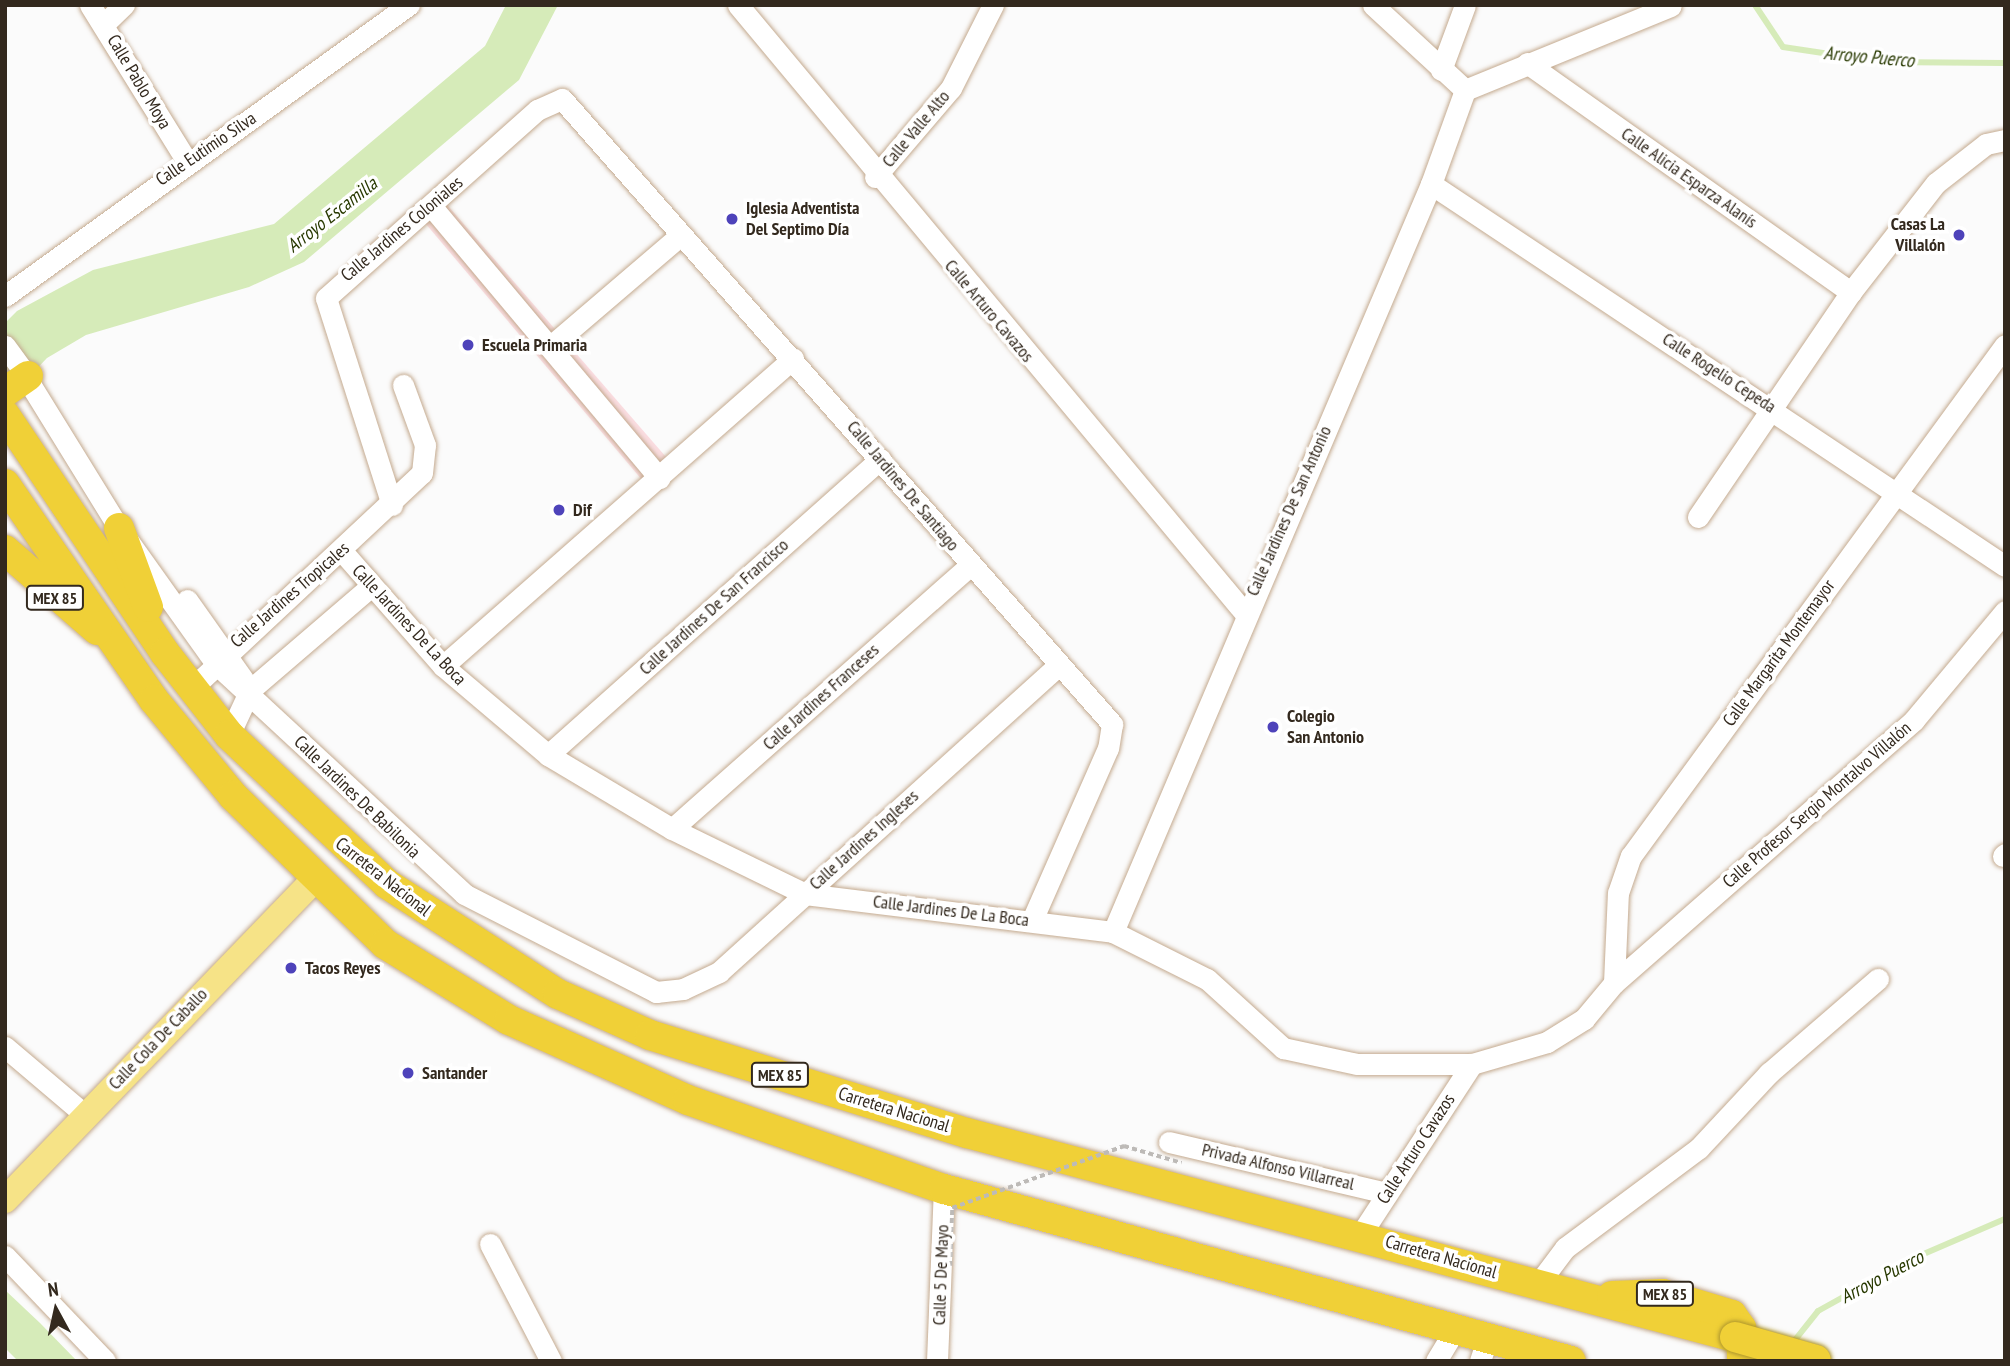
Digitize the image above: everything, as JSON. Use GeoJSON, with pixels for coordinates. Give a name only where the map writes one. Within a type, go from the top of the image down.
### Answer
{"type":"FeatureCollection","features":[{"type":"Feature","properties":{"kind":"highway","name":"Carretera Nacional"},"geometry":{"type":"LineString","coordinates":[[5,415],[165,653],[229,734],[387,884],[558,994],[650,1035],[967,1133],[1361,1234],[1594,1299],[1739,1349],[1817,1361]]}},
{"type":"Feature","properties":{"kind":"highway","name":"MEX 85"},"geometry":{"type":"LineString","coordinates":[[6,485],[110,638],[233,796],[314,880],[385,944],[509,1020],[605,1067],[944,1189],[1455,1329],[1484,1349],[1571,1361]]}},
{"type":"Feature","properties":{"kind":"highway","name":"MEX 85"},"geometry":{"type":"LineString","coordinates":[[119,528],[165,653]]}},
{"type":"Feature","properties":{"kind":"highway","name":"MEX 85"},"geometry":{"type":"LineString","coordinates":[[5,550],[73,615],[110,638]]}},
{"type":"Feature","properties":{"kind":"main road","name":"Calle Cola De Caballo"},"geometry":{"type":"LineString","coordinates":[[5,1200],[84,1114],[314,880]]}},
{"type":"Feature","properties":{"kind":"street","name":"Calle Pablo Moya"},"geometry":{"type":"LineString","coordinates":[[90,5],[186,160]]}},
{"type":"Feature","properties":{"kind":"street"},"geometry":{"type":"LineString","coordinates":[[104,24],[124,5]]}},
{"type":"Feature","properties":{"kind":"street","name":"Calle Eutimio Silva"},"geometry":{"type":"LineString","coordinates":[[5,296],[186,160],[409,5]]}},
{"type":"Feature","properties":{"kind":"street","name":"Calle Arturo Cavazos"},"geometry":{"type":"LineString","coordinates":[[738,5],[875,177],[1244,612]]}},
{"type":"Feature","properties":{"kind":"street","name":"Calle Valle Alto"},"geometry":{"type":"LineString","coordinates":[[875,177],[951,89],[993,5]]}},
{"type":"Feature","properties":{"kind":"street"},"geometry":{"type":"LineString","coordinates":[[1373,5],[1465,90],[1671,6]]}},
{"type":"Feature","properties":{"kind":"street"},"geometry":{"type":"LineString","coordinates":[[1441,70],[1465,5]]}},
{"type":"Feature","properties":{"kind":"street","name":"Calle Alicia Esparza Alanís"},"geometry":{"type":"LineString","coordinates":[[1527,63],[1851,292]]}},
{"type":"Feature","properties":{"kind":"street","name":"Calle Jardines De San Antonio"},"geometry":{"type":"LineString","coordinates":[[1112,932],[1244,612],[1431,184],[1465,90]]}},
{"type":"Feature","properties":{"kind":"street","name":"Calle Jardines De Santiago"},"geometry":{"type":"LineString","coordinates":[[548,102],[562,99],[571,107],[970,565],[1106,716],[1112,737],[1032,920]]}},
{"type":"Feature","properties":{"kind":"street","name":"Calle Jardines Coloniales"},"geometry":{"type":"LineString","coordinates":[[392,505],[326,298],[548,102]]}},
{"type":"Feature","properties":{"kind":"street"},"geometry":{"type":"LineString","coordinates":[[1698,517],[1851,292],[1936,183],[1995,142]]}},
{"type":"Feature","properties":{"kind":"street","name":"Calle Rogelio Cepeda"},"geometry":{"type":"LineString","coordinates":[[1431,184],[1773,409],[2005,566]]}},
{"type":"Feature","properties":{"kind":"street"},"geometry":{"type":"LineString","coordinates":[[432,207],[552,345],[659,478]]}},
{"type":"Feature","properties":{"kind":"street"},"geometry":{"type":"LineString","coordinates":[[552,345],[681,235]]}},
{"type":"Feature","properties":{"kind":"street","name":"Calle Margarita Montemayor"},"geometry":{"type":"LineString","coordinates":[[1614,984],[1618,893],[1631,856],[2005,345]]}},
{"type":"Feature","properties":{"kind":"street"},"geometry":{"type":"LineString","coordinates":[[443,666],[793,359]]}},
{"type":"Feature","properties":{"kind":"street","name":"MEX 85"},"geometry":{"type":"LineString","coordinates":[[17,371],[119,528]]}},
{"type":"Feature","properties":{"kind":"street","name":"MEX 85"},"geometry":{"type":"LineString","coordinates":[[17,371],[221,658]]}},
{"type":"Feature","properties":{"kind":"street","name":"Calle Jardines Tropicales"},"geometry":{"type":"LineString","coordinates":[[191,689],[221,658],[392,505],[422,473],[425,459],[402,385]]}},
{"type":"Feature","properties":{"kind":"street","name":"Calle Jardines De San Francisco"},"geometry":{"type":"LineString","coordinates":[[548,755],[880,459]]}},
{"type":"Feature","properties":{"kind":"street"},"geometry":{"type":"LineString","coordinates":[[119,528],[221,658]]}},
{"type":"Feature","properties":{"kind":"street","name":"Calle Jardines De La Boca"},"geometry":{"type":"LineString","coordinates":[[341,550],[369,588],[443,666],[548,755],[673,829],[805,894],[1112,932],[1207,979],[1283,1048],[1322,1062],[1472,1064],[1547,1042],[1584,1019],[1614,984]]}},
{"type":"Feature","properties":{"kind":"street","name":"Calle Jardines Franceses"},"geometry":{"type":"LineString","coordinates":[[673,829],[970,565]]}},
{"type":"Feature","properties":{"kind":"street"},"geometry":{"type":"LineString","coordinates":[[229,734],[250,690],[369,588]]}},
{"type":"Feature","properties":{"kind":"street","name":"Calle Profesor Sergio Montalvo Villalón"},"geometry":{"type":"LineString","coordinates":[[1614,984],[1914,720],[2005,611]]}},
{"type":"Feature","properties":{"kind":"street","name":"Calle Jardines De Babilonia"},"geometry":{"type":"LineString","coordinates":[[221,658],[328,772],[464,894],[656,992]]}},
{"type":"Feature","properties":{"kind":"street","name":"Calle Jardines Ingleses"},"geometry":{"type":"LineString","coordinates":[[656,992],[684,989],[719,972],[1059,665]]}},
{"type":"Feature","properties":{"kind":"street"},"geometry":{"type":"LineString","coordinates":[[1538,1284],[1565,1248],[1699,1148],[1769,1073],[1878,979]]}},
{"type":"Feature","properties":{"kind":"street"},"geometry":{"type":"LineString","coordinates":[[5,1047],[84,1114]]}},
{"type":"Feature","properties":{"kind":"street","name":"Calle Arturo Cavazos"},"geometry":{"type":"LineString","coordinates":[[1361,1234],[1472,1064]]}},
{"type":"Feature","properties":{"kind":"street","name":"Privada Alfonso Villarreal"},"geometry":{"type":"LineString","coordinates":[[1170,1142],[1387,1193]]}},
{"type":"Feature","properties":{"kind":"street","name":"Calle 5 De Mayo"},"geometry":{"type":"LineString","coordinates":[[937,1361],[944,1189]]}},
{"type":"Feature","properties":{"kind":"street"},"geometry":{"type":"LineString","coordinates":[[490,1244],[551,1361]]}},
{"type":"Feature","properties":{"kind":"street"},"geometry":{"type":"LineString","coordinates":[[5,1256],[105,1361]]}},
{"type":"Feature","properties":{"kind":"street"},"geometry":{"type":"LineString","coordinates":[[1436,1361],[1455,1329]]}},
{"type":"Feature","properties":{"kind":"path"},"geometry":{"type":"LineString","coordinates":[[950,1266],[952,1208],[1124,1146],[1182,1163]]}},
{"type":"Feature","properties":{"kind":"shaded area"},"geometry":{"type":"Polygon","coordinates":[[[442,199],[673,465],[648,487],[420,217],[442,199]]]}},
{"type":"Feature","properties":{"kind":"water","name":"Arroyo Escamilla"},"geometry":{"type":"Polygon","coordinates":[[[506,5],[558,5],[519,80],[304,262],[249,287],[86,335],[47,358],[5,402],[5,323],[17,311],[93,270],[274,224],[485,46],[506,5]]]}},
{"type":"Feature","properties":{"kind":"water"},"geometry":{"type":"Polygon","coordinates":[[[5,1290],[77,1361],[18,1361],[5,1348],[5,1290]]]}},
{"type":"Feature","properties":{"kind":"waterway","name":"Arroyo Puerco"},"geometry":{"type":"LineString","coordinates":[[1755,5],[1783,47],[1883,62],[2005,63]]}},
{"type":"Feature","properties":{"kind":"waterway","name":"Arroyo Puerco"},"geometry":{"type":"LineString","coordinates":[[1791,1345],[1818,1311],[1912,1259],[2005,1219]]}},
{"type":"Feature","properties":{"kind":"place","name":"Iglesia Adventista Del Septimo Día"},"geometry":{"type":"Point","coordinates":[732,219]}},
{"type":"Feature","properties":{"kind":"place","name":"Casas La Villalón"},"geometry":{"type":"Point","coordinates":[1959,235]}},
{"type":"Feature","properties":{"kind":"place","name":"Escuela Primaria"},"geometry":{"type":"Point","coordinates":[468,345]}},
{"type":"Feature","properties":{"kind":"place","name":"Dif"},"geometry":{"type":"Point","coordinates":[559,510]}},
{"type":"Feature","properties":{"kind":"place","name":"Colegio San Antonio"},"geometry":{"type":"Point","coordinates":[1273,727]}},
{"type":"Feature","properties":{"kind":"place","name":"Tacos Reyes"},"geometry":{"type":"Point","coordinates":[291,968]}},
{"type":"Feature","properties":{"kind":"place","name":"Santander"},"geometry":{"type":"Point","coordinates":[408,1073]}}]}
